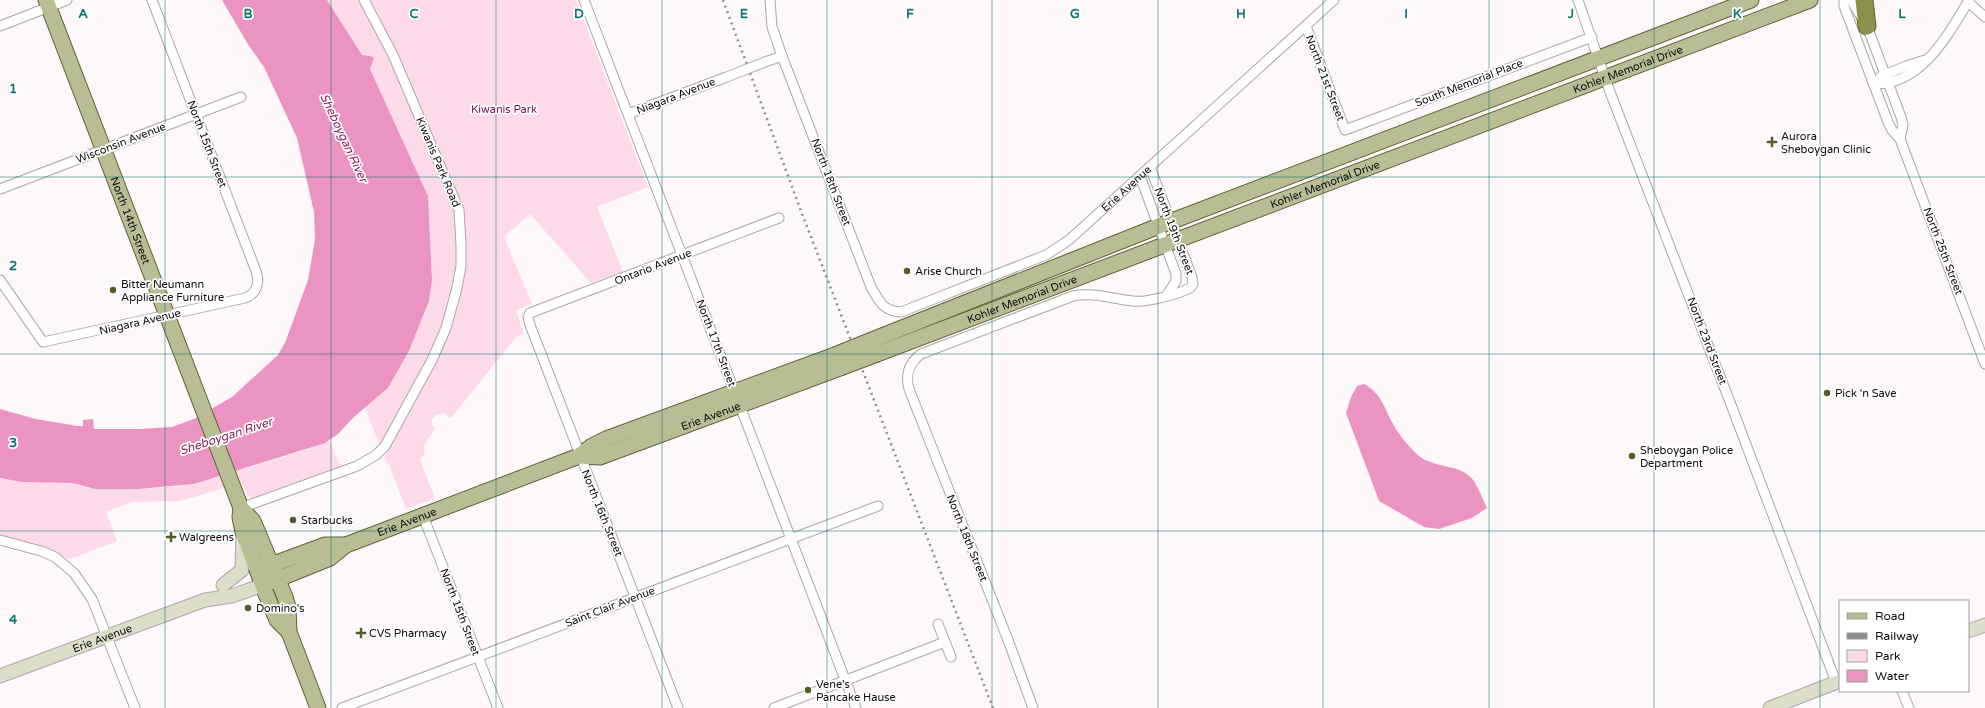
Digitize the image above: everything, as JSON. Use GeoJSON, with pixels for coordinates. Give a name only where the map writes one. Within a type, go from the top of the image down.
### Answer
{"type":"FeatureCollection","features":[{"type":"Feature","properties":{"kind":"highway"},"geometry":{"type":"LineString","coordinates":[[1864,0],[1867,26]]}},
{"type":"Feature","properties":{"kind":"main road","name":"Kohler Memorial Drive"},"geometry":{"type":"LineString","coordinates":[[875,347],[1165,224],[1751,0]]}},
{"type":"Feature","properties":{"kind":"main road","name":"Kohler Memorial Drive"},"geometry":{"type":"LineString","coordinates":[[838,361],[1172,242],[1810,0]]}},
{"type":"Feature","properties":{"kind":"main road","name":"North 14th Street"},"geometry":{"type":"LineString","coordinates":[[48,3],[233,488],[241,508],[252,519],[278,579],[287,604],[289,632],[318,708]]}},
{"type":"Feature","properties":{"kind":"main road","name":"Erie Avenue"},"geometry":{"type":"LineString","coordinates":[[205,600],[213,590],[223,585],[260,578],[278,579],[330,558],[346,545],[580,456],[591,458],[600,456],[737,398],[838,361]]}},
{"type":"Feature","properties":{"kind":"main road","name":"North 14th Street"},"geometry":{"type":"LineString","coordinates":[[241,508],[240,519],[243,532],[260,578],[277,620],[289,632]]}},
{"type":"Feature","properties":{"kind":"main road"},"geometry":{"type":"LineString","coordinates":[[223,585],[242,570],[243,532]]}},
{"type":"Feature","properties":{"kind":"main road","name":"Erie Avenue"},"geometry":{"type":"LineString","coordinates":[[0,676],[106,635],[205,600],[228,597],[260,578],[272,565],[328,544],[346,545]]}},
{"type":"Feature","properties":{"kind":"main road"},"geometry":{"type":"LineString","coordinates":[[1969,631],[1985,625]]}},
{"type":"Feature","properties":{"kind":"main road"},"geometry":{"type":"LineString","coordinates":[[1773,708],[1838,682]]}},
{"type":"Feature","properties":{"kind":"street"},"geometry":{"type":"LineString","coordinates":[[0,26],[48,3],[67,0]]}},
{"type":"Feature","properties":{"kind":"street","name":"North 15th Street"},"geometry":{"type":"LineString","coordinates":[[152,0],[257,275],[258,282],[256,289]]}},
{"type":"Feature","properties":{"kind":"street","name":"Kiwanis Park Road"},"geometry":{"type":"LineString","coordinates":[[241,508],[328,477],[367,461],[385,446],[432,360],[448,321],[457,288],[461,266],[459,210],[393,55],[364,0]]}},
{"type":"Feature","properties":{"kind":"street","name":"North 17th Street"},"geometry":{"type":"LineString","coordinates":[[584,0],[856,708]]}},
{"type":"Feature","properties":{"kind":"street","name":"North 18th Street"},"geometry":{"type":"LineString","coordinates":[[770,0],[772,27],[782,56],[871,287],[882,306]]}},
{"type":"Feature","properties":{"kind":"street","name":"Erie Avenue"},"geometry":{"type":"LineString","coordinates":[[882,306],[892,312],[907,310],[1046,255],[1069,240],[1334,0]]}},
{"type":"Feature","properties":{"kind":"street","name":"North 23rd Street"},"geometry":{"type":"LineString","coordinates":[[1578,0],[1605,78],[1838,682]]}},
{"type":"Feature","properties":{"kind":"street","name":"North 25th Street"},"geometry":{"type":"LineString","coordinates":[[1844,0],[1844,6],[1873,84],[1890,126],[1900,139],[1985,364]]}},
{"type":"Feature","properties":{"kind":"street","name":"North 25th Street"},"geometry":{"type":"LineString","coordinates":[[1851,0],[1867,26],[1903,123],[1900,139]]}},
{"type":"Feature","properties":{"kind":"street"},"geometry":{"type":"LineString","coordinates":[[1873,84],[1925,60],[1948,34],[1969,1],[1985,17]]}},
{"type":"Feature","properties":{"kind":"street","name":"North 21st Street"},"geometry":{"type":"LineString","coordinates":[[1306,26],[1345,130]]}},
{"type":"Feature","properties":{"kind":"street","name":"South Memorial Place"},"geometry":{"type":"LineString","coordinates":[[1345,130],[1592,37]]}},
{"type":"Feature","properties":{"kind":"street","name":"Niagara Avenue"},"geometry":{"type":"LineString","coordinates":[[628,114],[782,56]]}},
{"type":"Feature","properties":{"kind":"street","name":"Wisconsin Avenue"},"geometry":{"type":"LineString","coordinates":[[0,189],[242,97]]}},
{"type":"Feature","properties":{"kind":"street","name":"North 19th Street"},"geometry":{"type":"LineString","coordinates":[[1150,167],[1165,224],[1172,242],[1176,277],[1174,286],[1167,295]]}},
{"type":"Feature","properties":{"kind":"street","name":"North 19th Street"},"geometry":{"type":"LineString","coordinates":[[1140,176],[1165,224],[1172,242],[1193,284],[1188,289],[1167,295]]}},
{"type":"Feature","properties":{"kind":"street","name":"Ontario Avenue"},"geometry":{"type":"LineString","coordinates":[[528,316],[530,313],[779,218]]}},
{"type":"Feature","properties":{"kind":"street","name":"Niagara Avenue"},"geometry":{"type":"LineString","coordinates":[[0,280],[43,342],[247,298],[256,289]]}},
{"type":"Feature","properties":{"kind":"street","name":"North 18th Street"},"geometry":{"type":"LineString","coordinates":[[1033,708],[1008,640],[909,389],[907,376],[909,367],[921,354],[1074,296],[1097,294],[1135,302],[1153,300],[1167,295]]}},
{"type":"Feature","properties":{"kind":"street","name":"North 16th Street"},"geometry":{"type":"LineString","coordinates":[[528,316],[530,325],[580,456],[678,708]]}},
{"type":"Feature","properties":{"kind":"street","name":"Saint Clair Avenue"},"geometry":{"type":"LineString","coordinates":[[342,708],[878,506]]}},
{"type":"Feature","properties":{"kind":"street","name":"North 15th Street"},"geometry":{"type":"LineString","coordinates":[[423,516],[498,708]]}},
{"type":"Feature","properties":{"kind":"street"},"geometry":{"type":"LineString","coordinates":[[0,540],[41,551],[66,564],[78,577],[89,595],[135,708]]}},
{"type":"Feature","properties":{"kind":"street"},"geometry":{"type":"LineString","coordinates":[[938,624],[951,657]]}},
{"type":"Feature","properties":{"kind":"street"},"geometry":{"type":"LineString","coordinates":[[774,708],[945,642]]}},
{"type":"Feature","properties":{"kind":"street"},"geometry":{"type":"LineString","coordinates":[[1902,692],[1909,708]]}},
{"type":"Feature","properties":{"kind":"green space","name":"Kiwanis Park"},"geometry":{"type":"Polygon","coordinates":[[[327,0],[576,0],[648,187],[597,207],[623,272],[591,283],[530,214],[504,237],[532,304],[516,310],[524,334],[517,336],[451,418],[443,413],[434,417],[432,423],[435,429],[423,447],[425,453],[420,460],[435,498],[406,509],[389,465],[384,458],[387,453],[379,444],[365,408],[388,388],[409,351],[429,301],[432,280],[428,196],[370,69],[374,58],[371,56],[362,55],[327,0]]]}},
{"type":"Feature","properties":{"kind":"green space"},"geometry":{"type":"Polygon","coordinates":[[[329,440],[341,467],[254,499],[249,497],[241,483],[180,501],[132,502],[106,512],[117,541],[70,559],[0,539],[0,478],[26,482],[70,483],[88,488],[104,489],[142,489],[181,486],[194,484],[302,451],[329,440]]]}},
{"type":"Feature","properties":{"kind":"water","name":"Sheboygan River"},"geometry":{"type":"Polygon","coordinates":[[[222,0],[327,0],[362,55],[371,56],[374,58],[370,69],[428,196],[432,280],[429,301],[409,351],[388,388],[354,417],[338,434],[325,443],[194,484],[138,489],[95,489],[72,483],[22,482],[0,478],[0,409],[36,419],[77,426],[83,426],[83,420],[93,419],[94,429],[172,427],[194,419],[232,397],[278,355],[285,343],[308,280],[315,239],[314,212],[297,138],[264,67],[249,46],[222,0]]]}},
{"type":"Feature","properties":{"kind":"water"},"geometry":{"type":"Polygon","coordinates":[[[1364,384],[1378,396],[1397,431],[1415,452],[1425,460],[1462,471],[1469,475],[1476,484],[1487,508],[1472,518],[1439,529],[1424,527],[1379,501],[1346,413],[1351,397],[1357,386],[1364,384]]]}},
{"type":"Feature","properties":{"kind":"railway"},"geometry":{"type":"LineString","coordinates":[[723,0],[801,211],[993,708]]}},
{"type":"Feature","properties":{"kind":"place","name":"Aurora Sheboygan Clinic"},"geometry":{"type":"Point","coordinates":[1772,142]}},
{"type":"Feature","properties":{"kind":"place","name":"Arise Church"},"geometry":{"type":"Point","coordinates":[907,271]}},
{"type":"Feature","properties":{"kind":"place","name":"Bitter Neumann Appliance Furniture"},"geometry":{"type":"Point","coordinates":[113,290]}},
{"type":"Feature","properties":{"kind":"place","name":"Pick 'n Save"},"geometry":{"type":"Point","coordinates":[1827,393]}},
{"type":"Feature","properties":{"kind":"place","name":"Sheboygan Police Department"},"geometry":{"type":"Point","coordinates":[1632,456]}},
{"type":"Feature","properties":{"kind":"place","name":"Starbucks"},"geometry":{"type":"Point","coordinates":[293,520]}},
{"type":"Feature","properties":{"kind":"place","name":"Walgreens"},"geometry":{"type":"Point","coordinates":[171,537]}},
{"type":"Feature","properties":{"kind":"place","name":"Domino's"},"geometry":{"type":"Point","coordinates":[248,608]}},
{"type":"Feature","properties":{"kind":"place","name":"CVS Pharmacy"},"geometry":{"type":"Point","coordinates":[361,633]}},
{"type":"Feature","properties":{"kind":"place","name":"Vene's Pancake Hause"},"geometry":{"type":"Point","coordinates":[808,690]}}]}
